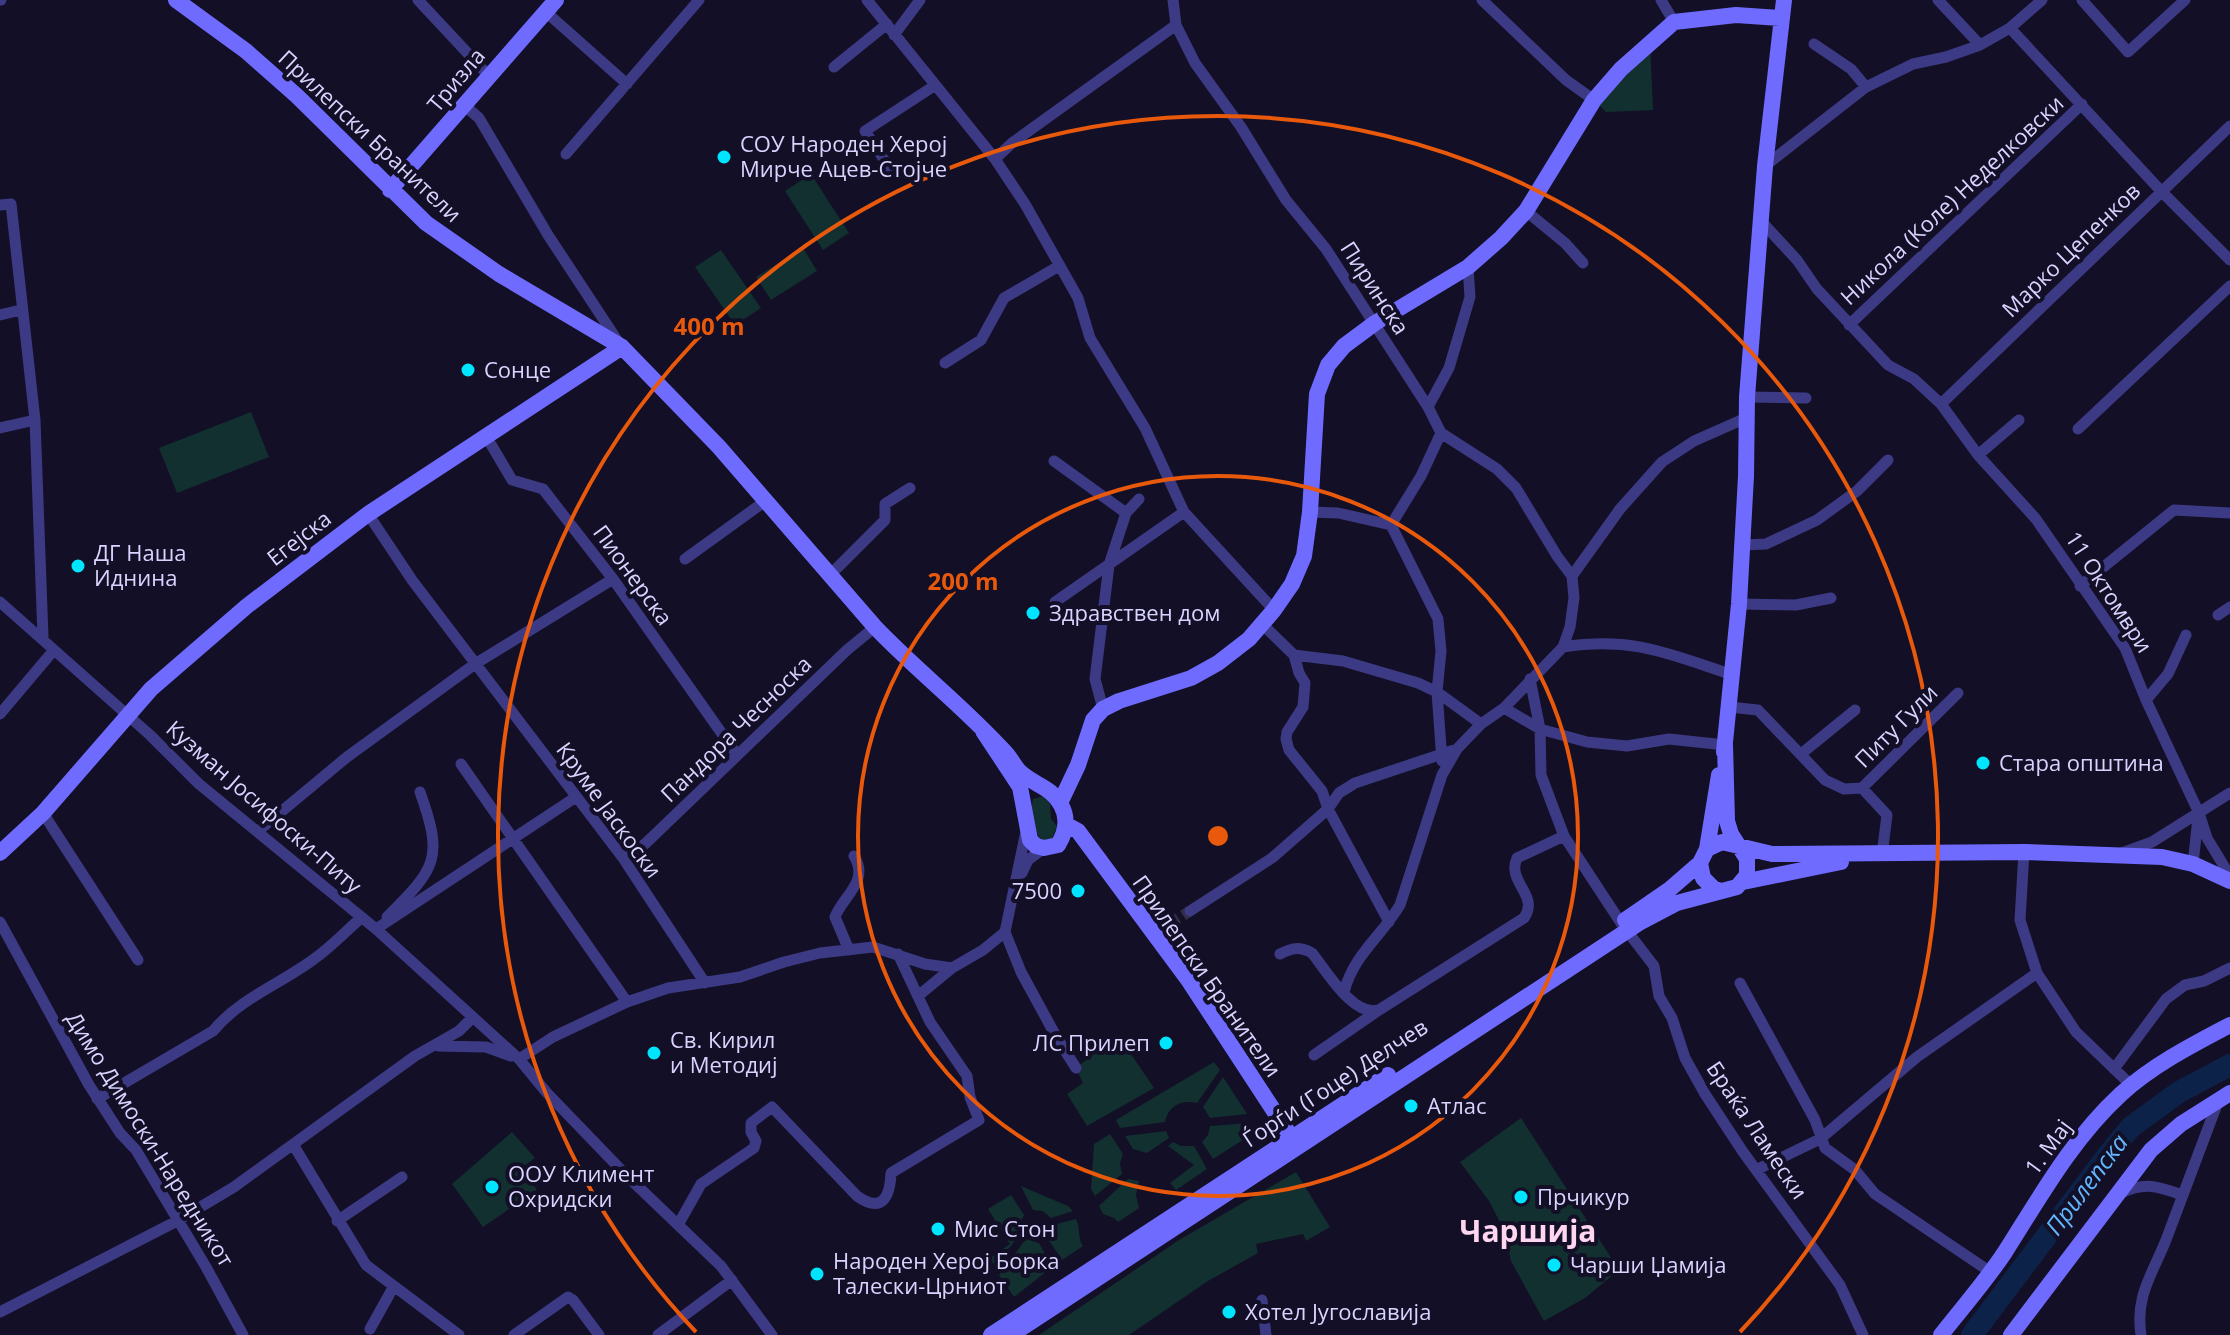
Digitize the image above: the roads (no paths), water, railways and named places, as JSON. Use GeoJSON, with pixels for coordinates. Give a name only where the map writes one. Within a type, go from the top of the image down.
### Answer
{"type":"FeatureCollection","features":[{"type":"Feature","properties":{"kind":"street","name":"Прилепски Бранители"},"geometry":{"type":"LineString","coordinates":[[176,0],[246,51],[297,96],[426,223],[499,274],[622,347]]}},
{"type":"Feature","properties":{"kind":"street"},"geometry":{"type":"LineString","coordinates":[[418,0],[488,75]]}},
{"type":"Feature","properties":{"kind":"street"},"geometry":{"type":"LineString","coordinates":[[566,154],[699,0]]}},
{"type":"Feature","properties":{"kind":"street"},"geometry":{"type":"LineString","coordinates":[[867,0],[995,159],[1025,204],[1078,298],[1090,338],[1145,428],[1184,512],[1274,610]]}},
{"type":"Feature","properties":{"kind":"street"},"geometry":{"type":"LineString","coordinates":[[834,67],[890,29],[920,0]]}},
{"type":"Feature","properties":{"kind":"street","name":"Пиринска"},"geometry":{"type":"LineString","coordinates":[[1173,0],[1176,25],[1195,63],[1241,127],[1286,200],[1326,249],[1428,407],[1441,433]]}},
{"type":"Feature","properties":{"kind":"street"},"geometry":{"type":"LineString","coordinates":[[1482,0],[1566,80],[1594,100]]}},
{"type":"Feature","properties":{"kind":"street"},"geometry":{"type":"LineString","coordinates":[[1661,0],[1674,22]]}},
{"type":"Feature","properties":{"kind":"street"},"geometry":{"type":"LineString","coordinates":[[1784,0],[1765,166],[1747,397],[1746,476],[1733,675],[1703,878],[1714,889],[1722,891],[1743,882],[1882,855]]}},
{"type":"Feature","properties":{"kind":"street"},"geometry":{"type":"LineString","coordinates":[[1938,0],[1980,45]]}},
{"type":"Feature","properties":{"kind":"street"},"geometry":{"type":"LineString","coordinates":[[1765,166],[1866,87],[1913,64],[1980,45],[2010,28],[2042,0]]}},
{"type":"Feature","properties":{"kind":"street"},"geometry":{"type":"LineString","coordinates":[[2082,0],[2128,52],[2185,0]]}},
{"type":"Feature","properties":{"kind":"street","name":"Тризла"},"geometry":{"type":"LineString","coordinates":[[390,190],[551,6]]}},
{"type":"Feature","properties":{"kind":"street"},"geometry":{"type":"LineString","coordinates":[[551,6],[627,84]]}},
{"type":"Feature","properties":{"kind":"street"},"geometry":{"type":"LineString","coordinates":[[1060,803],[1078,765],[1093,720],[1103,709],[1191,678],[1218,663],[1249,639],[1292,584],[1304,556],[1310,512],[1317,394],[1328,365],[1344,346],[1375,323],[1468,267],[1526,211],[1594,100],[1621,69],[1674,22],[1735,7],[1780,18]]}},
{"type":"Feature","properties":{"kind":"street"},"geometry":{"type":"LineString","coordinates":[[995,159],[1012,143],[1176,25]]}},
{"type":"Feature","properties":{"kind":"street"},"geometry":{"type":"LineString","coordinates":[[2010,28],[2161,191],[2230,260]]}},
{"type":"Feature","properties":{"kind":"street"},"geometry":{"type":"LineString","coordinates":[[1814,44],[1851,69],[1866,87]]}},
{"type":"Feature","properties":{"kind":"street"},"geometry":{"type":"LineString","coordinates":[[889,167],[865,131],[934,86]]}},
{"type":"Feature","properties":{"kind":"street","name":"Никола (Коле) Неделковски"},"geometry":{"type":"LineString","coordinates":[[1849,325],[2082,104]]}},
{"type":"Feature","properties":{"kind":"street","name":"Прилепски Бранители"},"geometry":{"type":"LineString","coordinates":[[464,105],[479,118],[548,235],[622,347],[719,447],[875,627],[1005,752],[1018,770],[1031,781],[1045,786]]}},
{"type":"Feature","properties":{"kind":"street","name":"Марко Цепенков"},"geometry":{"type":"LineString","coordinates":[[1941,404],[2230,126]]}},
{"type":"Feature","properties":{"kind":"street"},"geometry":{"type":"LineString","coordinates":[[0,205],[11,204],[35,420],[43,637]]}},
{"type":"Feature","properties":{"kind":"street"},"geometry":{"type":"LineString","coordinates":[[1526,211],[1565,243],[1583,263]]}},
{"type":"Feature","properties":{"kind":"street","name":"11 Октомври"},"geometry":{"type":"LineString","coordinates":[[1761,221],[1776,234],[1817,289],[1888,365],[1914,379],[1941,404],[1978,455],[2036,519],[2125,648],[2199,813],[2207,838],[2230,878]]}},
{"type":"Feature","properties":{"kind":"street"},"geometry":{"type":"LineString","coordinates":[[945,363],[981,340],[1004,298],[1059,266]]}},
{"type":"Feature","properties":{"kind":"street"},"geometry":{"type":"LineString","coordinates":[[1428,407],[1449,368],[1470,297],[1468,267]]}},
{"type":"Feature","properties":{"kind":"street"},"geometry":{"type":"LineString","coordinates":[[2078,429],[2230,286]]}},
{"type":"Feature","properties":{"kind":"street"},"geometry":{"type":"LineString","coordinates":[[0,315],[21,310]]}},
{"type":"Feature","properties":{"kind":"street","name":"Егејска"},"geometry":{"type":"LineString","coordinates":[[0,853],[43,813],[151,689],[247,606],[368,514],[622,347]]}},
{"type":"Feature","properties":{"kind":"street"},"geometry":{"type":"LineString","coordinates":[[1747,397],[1806,398]]}},
{"type":"Feature","properties":{"kind":"street"},"geometry":{"type":"LineString","coordinates":[[1572,576],[1620,509],[1662,462],[1694,441],[1746,418]]}},
{"type":"Feature","properties":{"kind":"street"},"geometry":{"type":"LineString","coordinates":[[0,428],[35,420]]}},
{"type":"Feature","properties":{"kind":"street"},"geometry":{"type":"LineString","coordinates":[[1978,455],[2019,420]]}},
{"type":"Feature","properties":{"kind":"street"},"geometry":{"type":"LineString","coordinates":[[1344,992],[1349,971],[1400,905],[1442,775],[1457,749],[1481,724],[1504,708],[1563,647],[1570,627],[1574,598],[1572,576],[1516,488],[1497,469],[1441,433],[1421,476],[1391,525]]}},
{"type":"Feature","properties":{"kind":"street","name":"Пионерска"},"geometry":{"type":"LineString","coordinates":[[486,436],[512,480],[543,489],[613,579],[737,755]]}},
{"type":"Feature","properties":{"kind":"street"},"geometry":{"type":"LineString","coordinates":[[1742,545],[1766,544],[1817,520],[1857,491],[1888,460]]}},
{"type":"Feature","properties":{"kind":"street"},"geometry":{"type":"LineString","coordinates":[[1054,461],[1126,513]]}},
{"type":"Feature","properties":{"kind":"street"},"geometry":{"type":"LineString","coordinates":[[829,576],[885,520],[885,504],[910,488]]}},
{"type":"Feature","properties":{"kind":"street"},"geometry":{"type":"LineString","coordinates":[[1103,709],[1095,679],[1109,565],[1126,513],[1139,499]]}},
{"type":"Feature","properties":{"kind":"street"},"geometry":{"type":"LineString","coordinates":[[685,559],[764,502]]}},
{"type":"Feature","properties":{"kind":"street"},"geometry":{"type":"LineString","coordinates":[[2080,586],[2174,510],[2230,513]]}},
{"type":"Feature","properties":{"kind":"street"},"geometry":{"type":"LineString","coordinates":[[1055,602],[1184,512]]}},
{"type":"Feature","properties":{"kind":"street"},"geometry":{"type":"LineString","coordinates":[[1310,512],[1338,513],[1391,525]]}},
{"type":"Feature","properties":{"kind":"street","name":"Круме Јаскоски"},"geometry":{"type":"LineString","coordinates":[[368,514],[412,580],[623,858],[705,983]]}},
{"type":"Feature","properties":{"kind":"street"},"geometry":{"type":"LineString","coordinates":[[1391,525],[1438,619],[1441,651],[1437,692],[1442,775]]}},
{"type":"Feature","properties":{"kind":"street"},"geometry":{"type":"LineString","coordinates":[[258,831],[347,757],[475,664],[613,579]]}},
{"type":"Feature","properties":{"kind":"street"},"geometry":{"type":"LineString","coordinates":[[1739,604],[1796,605],[1831,598]]}},
{"type":"Feature","properties":{"kind":"street","name":"Кузман Јосифоски-Питу"},"geometry":{"type":"LineString","coordinates":[[0,602],[43,637],[199,784],[376,929],[519,1059]]}},
{"type":"Feature","properties":{"kind":"street"},"geometry":{"type":"LineString","coordinates":[[2218,615],[2230,607]]}},
{"type":"Feature","properties":{"kind":"street"},"geometry":{"type":"LineString","coordinates":[[1262,624],[1294,655],[1305,683],[1303,707],[1287,732],[1289,750],[1322,791],[1328,809],[1389,922]]}},
{"type":"Feature","properties":{"kind":"street","name":"Пандора Чесноска"},"geometry":{"type":"LineString","coordinates":[[623,858],[645,844],[847,650],[875,627]]}},
{"type":"Feature","properties":{"kind":"street"},"geometry":{"type":"LineString","coordinates":[[2146,700],[2168,674],[2186,635]]}},
{"type":"Feature","properties":{"kind":"street"},"geometry":{"type":"LineString","coordinates":[[1563,647],[1625,643],[1656,648],[1733,675]]}},
{"type":"Feature","properties":{"kind":"street"},"geometry":{"type":"LineString","coordinates":[[0,714],[54,650]]}},
{"type":"Feature","properties":{"kind":"street"},"geometry":{"type":"LineString","coordinates":[[1294,655],[1343,661],[1404,678],[1437,692],[1481,724]]}},
{"type":"Feature","properties":{"kind":"street","name":"Браќа Ламески"},"geometry":{"type":"LineString","coordinates":[[1530,679],[1540,729],[1541,775],[1564,836],[1624,927],[1654,966],[1659,996],[1672,1018],[1685,1058],[1736,1140],[1840,1285],[1863,1335]]}},
{"type":"Feature","properties":{"kind":"street","name":"Питу Гули"},"geometry":{"type":"LineString","coordinates":[[1729,707],[1758,710],[1825,780],[1844,789],[1862,788],[1958,693]]}},
{"type":"Feature","properties":{"kind":"street"},"geometry":{"type":"LineString","coordinates":[[1504,708],[1540,729],[1587,742],[1627,746],[1669,739],[1725,745]]}},
{"type":"Feature","properties":{"kind":"street","name":"Питу Гули"},"geometry":{"type":"LineString","coordinates":[[1801,754],[1855,710]]}},
{"type":"Feature","properties":{"kind":"street","name":"Прилепски Бранители"},"geometry":{"type":"LineString","coordinates":[[983,731],[1013,774],[1024,802]]}},
{"type":"Feature","properties":{"kind":"street"},"geometry":{"type":"LineString","coordinates":[[1725,745],[1727,821],[1748,867],[1743,882]]}},
{"type":"Feature","properties":{"kind":"street"},"geometry":{"type":"LineString","coordinates":[[1190,911],[1272,858],[1328,809],[1339,793],[1355,783],[1457,749]]}},
{"type":"Feature","properties":{"kind":"street"},"geometry":{"type":"LineString","coordinates":[[461,764],[627,1002]]}},
{"type":"Feature","properties":{"kind":"street"},"geometry":{"type":"LineString","coordinates":[[1076,1068],[1021,972],[1005,932],[1026,831],[1024,802],[1028,793],[1078,765]]}},
{"type":"Feature","properties":{"kind":"street"},"geometry":{"type":"LineString","coordinates":[[1018,880],[1028,860],[1051,847],[1067,825],[1060,803],[1045,786]]}},
{"type":"Feature","properties":{"kind":"street","name":"Питу Гули"},"geometry":{"type":"LineString","coordinates":[[1862,788],[1887,815],[1882,855]]}},
{"type":"Feature","properties":{"kind":"street"},"geometry":{"type":"LineString","coordinates":[[376,929],[429,872],[433,828],[420,792]]}},
{"type":"Feature","properties":{"kind":"street"},"geometry":{"type":"LineString","coordinates":[[2118,855],[2152,842],[2230,793]]}},
{"type":"Feature","properties":{"kind":"street"},"geometry":{"type":"LineString","coordinates":[[376,929],[576,797]]}},
{"type":"Feature","properties":{"kind":"street"},"geometry":{"type":"LineString","coordinates":[[43,813],[138,960]]}},
{"type":"Feature","properties":{"kind":"street"},"geometry":{"type":"LineString","coordinates":[[2193,864],[2199,813]]}},
{"type":"Feature","properties":{"kind":"street","name":"Прилепски Бранители"},"geometry":{"type":"LineString","coordinates":[[1067,825],[1078,831],[1189,981],[1295,1142]]}},
{"type":"Feature","properties":{"kind":"street"},"geometry":{"type":"LineString","coordinates":[[1026,831],[1036,846],[1051,847]]}},
{"type":"Feature","properties":{"kind":"street"},"geometry":{"type":"LineString","coordinates":[[1314,1055],[1524,918],[1530,901],[1514,874],[1517,858],[1564,836]]}},
{"type":"Feature","properties":{"kind":"street"},"geometry":{"type":"LineString","coordinates":[[1704,856],[1722,842],[1772,854],[1882,855]]}},
{"type":"Feature","properties":{"kind":"street","name":"Прилепски Бранители"},"geometry":{"type":"LineString","coordinates":[[1051,847],[1084,853],[1105,871]]}},
{"type":"Feature","properties":{"kind":"street"},"geometry":{"type":"LineString","coordinates":[[2024,852],[2020,920],[2037,973],[2076,1032],[2131,1085]]}},
{"type":"Feature","properties":{"kind":"street","name":"11 Октомври"},"geometry":{"type":"LineString","coordinates":[[1882,855],[2024,852],[2162,857],[2193,864],[2230,878]]}},
{"type":"Feature","properties":{"kind":"street"},"geometry":{"type":"LineString","coordinates":[[849,950],[835,917],[854,890],[859,876],[859,864],[854,856]]}},
{"type":"Feature","properties":{"kind":"street","name":"Ѓорѓи (Гоце) Делчев"},"geometry":{"type":"LineString","coordinates":[[991,1335],[1295,1142],[1624,927],[1704,856]]}},
{"type":"Feature","properties":{"kind":"street","name":"Ѓорѓи (Гоце) Делчев"},"geometry":{"type":"LineString","coordinates":[[1624,927],[1677,903],[1722,891]]}},
{"type":"Feature","properties":{"kind":"street"},"geometry":{"type":"LineString","coordinates":[[97,1099],[213,1031],[221,1021],[315,958],[361,918]]}},
{"type":"Feature","properties":{"kind":"street"},"geometry":{"type":"LineString","coordinates":[[1154,936],[1169,924]]}},
{"type":"Feature","properties":{"kind":"street","name":"Димо Димоски-Наредникот"},"geometry":{"type":"LineString","coordinates":[[1,926],[97,1099],[136,1150],[243,1335]]}},
{"type":"Feature","properties":{"kind":"street"},"geometry":{"type":"LineString","coordinates":[[918,996],[952,968],[983,950],[1005,932]]}},
{"type":"Feature","properties":{"kind":"street"},"geometry":{"type":"LineString","coordinates":[[519,1059],[553,1037],[627,1002],[668,988],[740,977],[820,953],[873,947],[925,964],[952,968]]}},
{"type":"Feature","properties":{"kind":"street"},"geometry":{"type":"LineString","coordinates":[[1280,954],[1292,948],[1303,948],[1312,953],[1357,1007],[1370,1012],[1379,1010]]}},
{"type":"Feature","properties":{"kind":"street"},"geometry":{"type":"LineString","coordinates":[[678,1225],[701,1184],[754,1148],[756,1141],[751,1132],[751,1123],[772,1107],[857,1196],[866,1203],[875,1204],[884,1200],[891,1191],[891,1173],[979,1120],[970,1097],[967,1076],[930,1022],[898,954]]}},
{"type":"Feature","properties":{"kind":"street"},"geometry":{"type":"LineString","coordinates":[[2114,1069],[2166,999],[2185,985],[2204,981],[2230,968]]}},
{"type":"Feature","properties":{"kind":"street"},"geometry":{"type":"LineString","coordinates":[[1758,1169],[1820,1139],[1917,1057],[2037,973]]}},
{"type":"Feature","properties":{"kind":"street"},"geometry":{"type":"LineString","coordinates":[[1740,983],[1815,1120],[1825,1148],[1855,1170],[1875,1194],[1989,1271]]}},
{"type":"Feature","properties":{"kind":"street"},"geometry":{"type":"LineString","coordinates":[[0,1312],[177,1221],[234,1187],[415,1056],[459,1031],[473,1017]]}},
{"type":"Feature","properties":{"kind":"street","name":"1. Мај"},"geometry":{"type":"LineString","coordinates":[[1941,1335],[2002,1256],[2053,1175],[2091,1124],[2131,1085],[2186,1048],[2230,1025]]}},
{"type":"Feature","properties":{"kind":"street"},"geometry":{"type":"LineString","coordinates":[[432,1046],[462,1044],[486,1047],[519,1059],[547,1093],[721,1266],[772,1335]]}},
{"type":"Feature","properties":{"kind":"street"},"geometry":{"type":"LineString","coordinates":[[2141,1335],[2139,1318],[2144,1287],[2225,1096]]}},
{"type":"Feature","properties":{"kind":"street"},"geometry":{"type":"LineString","coordinates":[[2011,1335],[2151,1150],[2181,1124],[2225,1096]]}},
{"type":"Feature","properties":{"kind":"street","name":"Ѓорѓи (Гоце) Делчев"},"geometry":{"type":"LineString","coordinates":[[1011,1335],[1295,1142]]}},
{"type":"Feature","properties":{"kind":"street"},"geometry":{"type":"LineString","coordinates":[[294,1146],[366,1265],[459,1335]]}},
{"type":"Feature","properties":{"kind":"street"},"geometry":{"type":"LineString","coordinates":[[337,1221],[402,1177]]}},
{"type":"Feature","properties":{"kind":"street"},"geometry":{"type":"LineString","coordinates":[[2113,1197],[2133,1187],[2152,1184],[2182,1195]]}},
{"type":"Feature","properties":{"kind":"street"},"geometry":{"type":"LineString","coordinates":[[658,1335],[732,1280]]}},
{"type":"Feature","properties":{"kind":"street"},"geometry":{"type":"LineString","coordinates":[[370,1329],[394,1286]]}},
{"type":"Feature","properties":{"kind":"street"},"geometry":{"type":"LineString","coordinates":[[514,1335],[568,1297],[599,1335]]}},
{"type":"Feature","properties":{"kind":"street"},"geometry":{"type":"LineString","coordinates":[[1262,1300],[1266,1335]]}},
{"type":"Feature","properties":{"kind":"waterway","name":"Прилепска"},"geometry":{"type":"LineString","coordinates":[[1972,1335],[2131,1127],[2179,1092],[2230,1065]]}},
{"type":"Feature","properties":{"kind":"tunnel"},"geometry":{"type":"LineString","coordinates":[[1169,924],[1190,911]]}},
{"type":"Feature","properties":{"kind":"place","name":"СОУ Народен Херој Мирче Ацев-Стојче"},"geometry":{"type":"Point","coordinates":[724,157]}},
{"type":"Feature","properties":{"kind":"place","name":"Сонце"},"geometry":{"type":"Point","coordinates":[468,370]}},
{"type":"Feature","properties":{"kind":"place","name":"ДГ Наша Иднина"},"geometry":{"type":"Point","coordinates":[78,566]}},
{"type":"Feature","properties":{"kind":"place","name":"Здравствен дом"},"geometry":{"type":"Point","coordinates":[1033,613]}},
{"type":"Feature","properties":{"kind":"place","name":"Стара општина"},"geometry":{"type":"Point","coordinates":[1983,763]}},
{"type":"Feature","properties":{"kind":"place","name":"7500"},"geometry":{"type":"Point","coordinates":[1078,891]}},
{"type":"Feature","properties":{"kind":"place","name":"ЛС Прилеп"},"geometry":{"type":"Point","coordinates":[1166,1043]}},
{"type":"Feature","properties":{"kind":"place","name":"Св. Кирил и Методиј"},"geometry":{"type":"Point","coordinates":[654,1053]}},
{"type":"Feature","properties":{"kind":"place","name":"Атлас"},"geometry":{"type":"Point","coordinates":[1411,1106]}},
{"type":"Feature","properties":{"kind":"place","name":"ООУ Климент Охридски"},"geometry":{"type":"Point","coordinates":[492,1187]}},
{"type":"Feature","properties":{"kind":"place","name":"Прчикур"},"geometry":{"type":"Point","coordinates":[1521,1197]}},
{"type":"Feature","properties":{"kind":"place","name":"Мис Стон"},"geometry":{"type":"Point","coordinates":[938,1229]}},
{"type":"Feature","properties":{"kind":"place","name":"Чарши Џамија"},"geometry":{"type":"Point","coordinates":[1554,1265]}},
{"type":"Feature","properties":{"kind":"place","name":"Народен Херој Борка Талески-Црниот"},"geometry":{"type":"Point","coordinates":[817,1274]}},
{"type":"Feature","properties":{"kind":"place","name":"Хотел Југославија"},"geometry":{"type":"Point","coordinates":[1229,1312]}},
{"type":"Feature","properties":{"kind":"district","name":"Чаршија"},"geometry":{"type":"Point","coordinates":[1528,1232]}}]}
